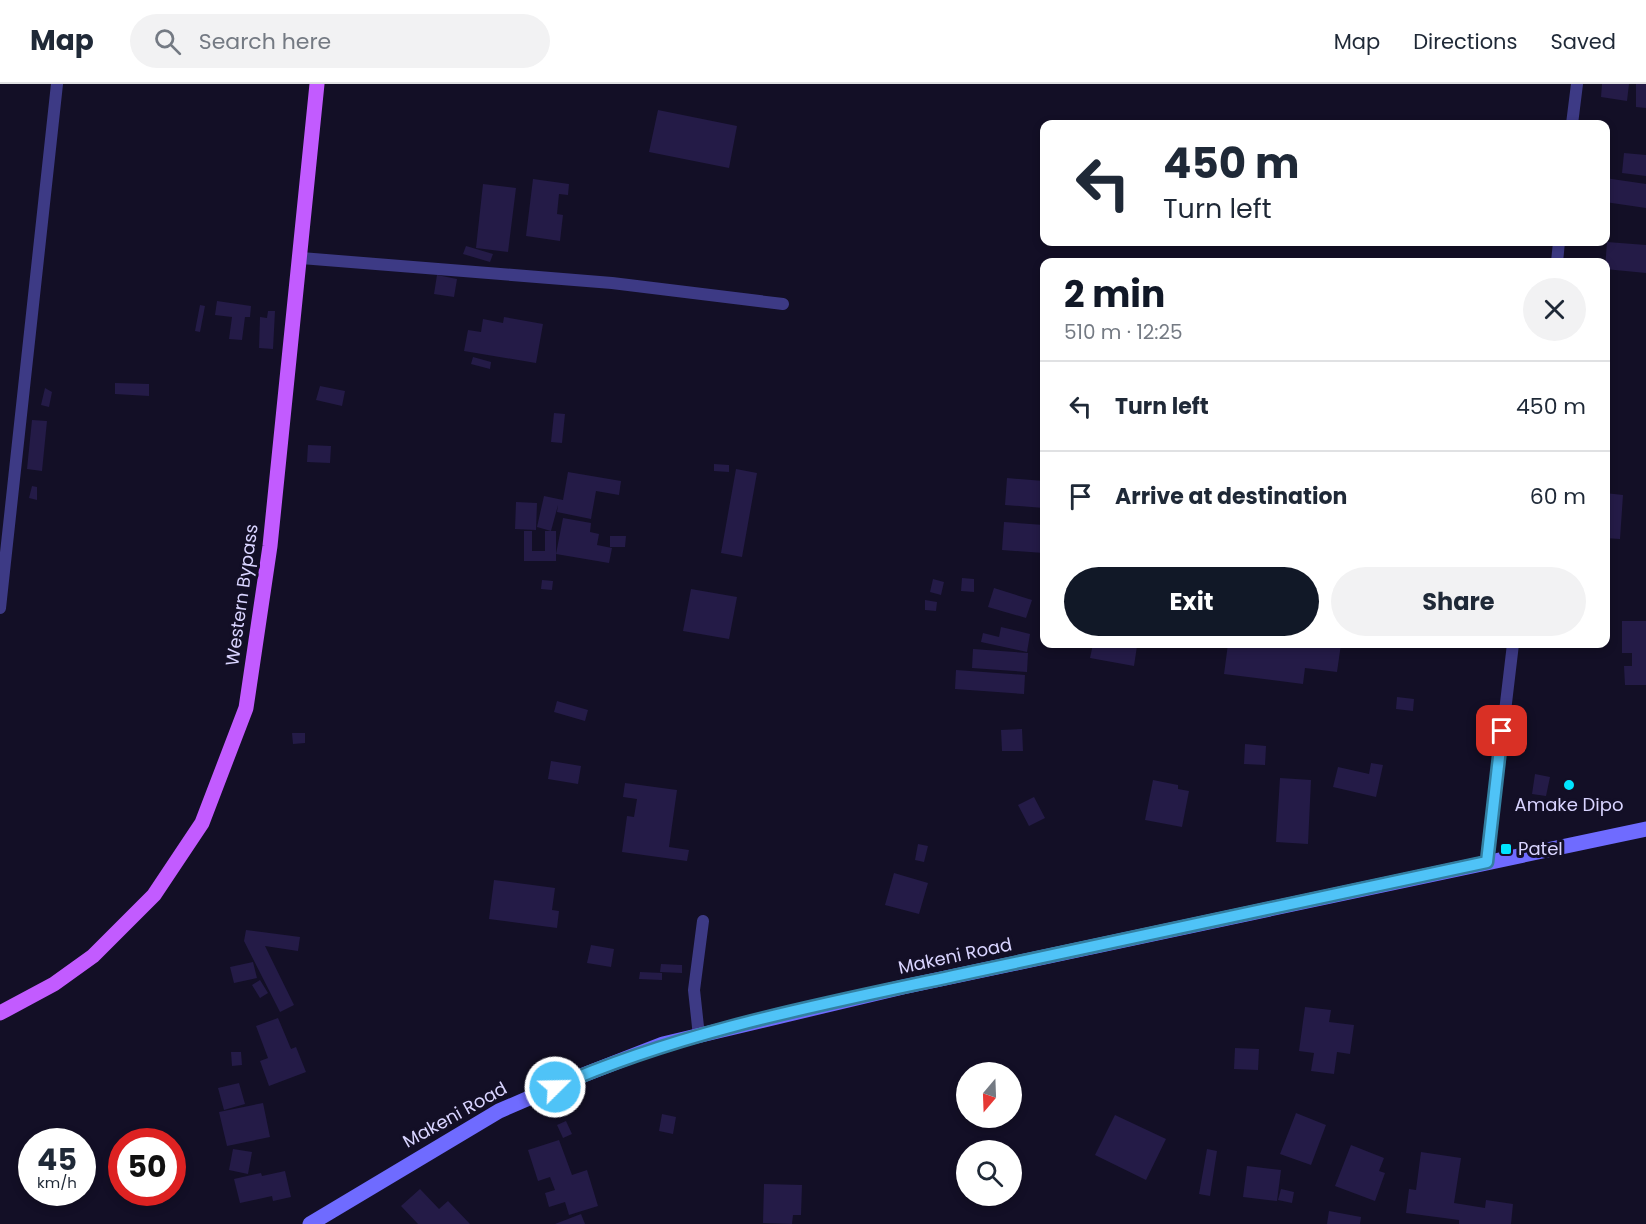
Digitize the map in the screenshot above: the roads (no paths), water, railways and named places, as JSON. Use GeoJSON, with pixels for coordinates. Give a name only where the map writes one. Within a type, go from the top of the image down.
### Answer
{"type":"FeatureCollection","features":[{"type":"Feature","properties":{"kind":"main road","name":"Western Bypass"},"geometry":{"type":"LineString","coordinates":[[0,1013],[54,984],[93,956],[154,896],[202,823],[246,708],[270,546],[317,84]]}},
{"type":"Feature","properties":{"kind":"main road","name":"Makeni Road"},"geometry":{"type":"LineString","coordinates":[[310,1224],[499,1111],[653,1048],[903,987],[1646,829]]}},
{"type":"Feature","properties":{"kind":"street"},"geometry":{"type":"LineString","coordinates":[[0,608],[57,84]]}},
{"type":"Feature","properties":{"kind":"street"},"geometry":{"type":"LineString","coordinates":[[1572,120],[1577,84]]}},
{"type":"Feature","properties":{"kind":"street"},"geometry":{"type":"LineString","coordinates":[[301,258],[612,283],[783,304]]}},
{"type":"Feature","properties":{"kind":"street"},"geometry":{"type":"LineString","coordinates":[[1487,862],[1512,648]]}},
{"type":"Feature","properties":{"kind":"street"},"geometry":{"type":"LineString","coordinates":[[699,1036],[694,990],[703,921]]}},
{"type":"Feature","properties":{"kind":"place","name":"Amake Dipo"},"geometry":{"type":"Point","coordinates":[1569,785]}},
{"type":"Feature","properties":{"kind":"place","name":"Patel"},"geometry":{"type":"Point","coordinates":[1506,849]}}]}
